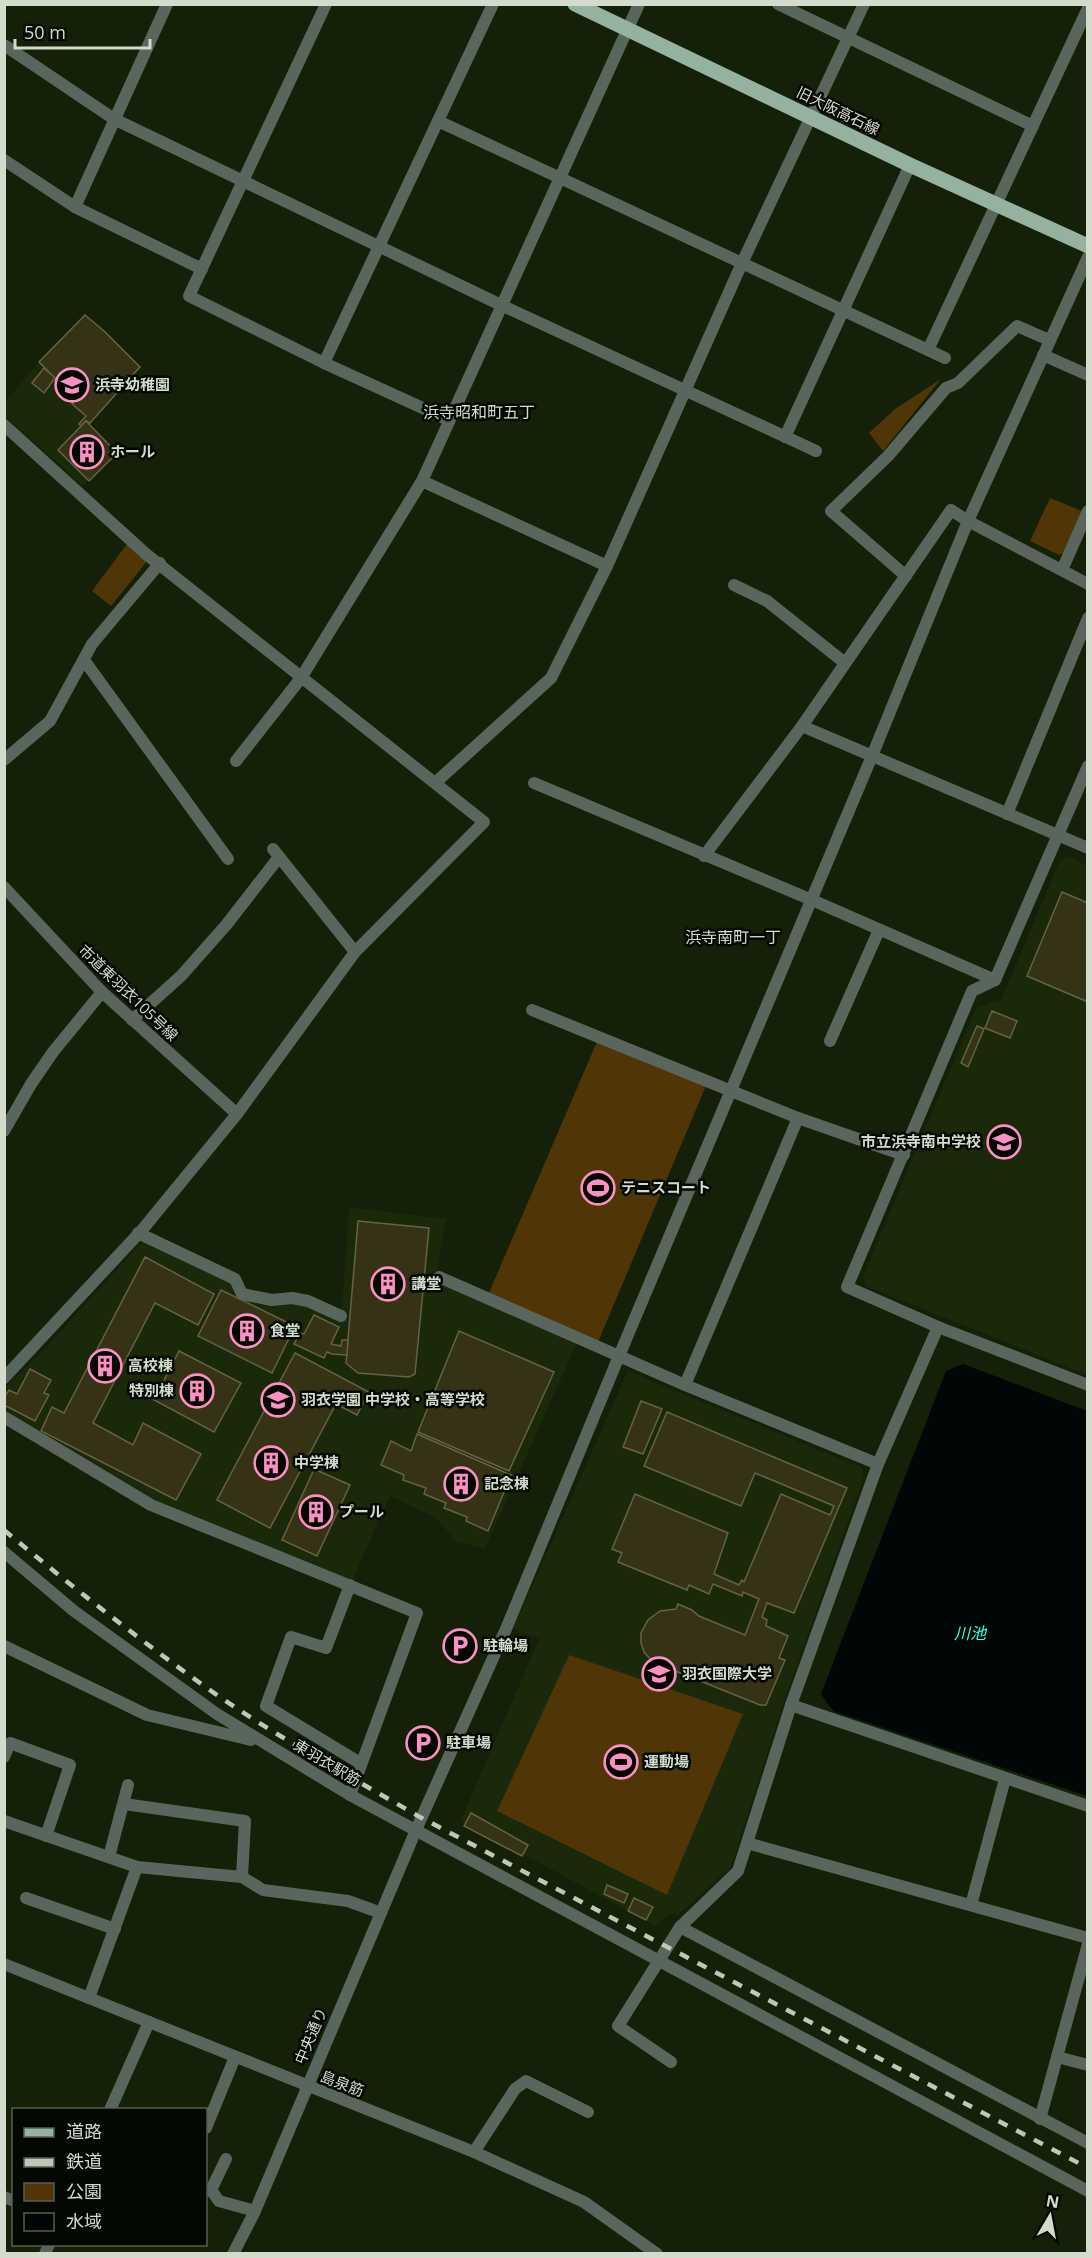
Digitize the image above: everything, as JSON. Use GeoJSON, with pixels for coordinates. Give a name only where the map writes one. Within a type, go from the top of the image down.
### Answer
{"type":"FeatureCollection","features":[{"type":"Feature","properties":{"kind":"main road","name":"旧大阪高石線"},"geometry":{"type":"LineString","coordinates":[[575,4],[910,165],[1088,246]]}},
{"type":"Feature","properties":{"kind":"street"},"geometry":{"type":"LineString","coordinates":[[75,207],[167,4]]}},
{"type":"Feature","properties":{"kind":"street"},"geometry":{"type":"LineString","coordinates":[[326,4],[189,296],[324,363],[449,420]]}},
{"type":"Feature","properties":{"kind":"street"},"geometry":{"type":"LineString","coordinates":[[324,363],[493,4]]}},
{"type":"Feature","properties":{"kind":"street"},"geometry":{"type":"LineString","coordinates":[[236,761],[301,678],[422,481],[639,4]]}},
{"type":"Feature","properties":{"kind":"street"},"geometry":{"type":"LineString","coordinates":[[778,4],[1033,126]]}},
{"type":"Feature","properties":{"kind":"street"},"geometry":{"type":"LineString","coordinates":[[435,783],[551,678],[607,566],[687,391],[742,263],[864,4]]}},
{"type":"Feature","properties":{"kind":"street"},"geometry":{"type":"LineString","coordinates":[[928,350],[1088,7],[1082,4]]}},
{"type":"Feature","properties":{"kind":"street"},"geometry":{"type":"LineString","coordinates":[[4,45],[114,119],[501,305],[816,451]]}},
{"type":"Feature","properties":{"kind":"street"},"geometry":{"type":"LineString","coordinates":[[438,121],[945,358]]}},
{"type":"Feature","properties":{"kind":"street"},"geometry":{"type":"LineString","coordinates":[[4,160],[75,207],[202,269]]}},
{"type":"Feature","properties":{"kind":"street"},"geometry":{"type":"LineString","coordinates":[[785,437],[910,165]]}},
{"type":"Feature","properties":{"kind":"street","name":"中央通り"},"geometry":{"type":"LineString","coordinates":[[233,2253],[255,2211],[416,1830],[506,1629],[812,900],[968,521],[1088,256]]}},
{"type":"Feature","properties":{"kind":"street"},"geometry":{"type":"LineString","coordinates":[[906,576],[831,511],[888,456],[946,388],[958,383],[1017,326],[1049,340]]}},
{"type":"Feature","properties":{"kind":"street"},"geometry":{"type":"LineString","coordinates":[[1042,355],[1088,375]]}},
{"type":"Feature","properties":{"kind":"street"},"geometry":{"type":"LineString","coordinates":[[4,425],[146,554],[484,822],[356,952],[237,1114],[138,1233],[4,1378]]}},
{"type":"Feature","properties":{"kind":"street"},"geometry":{"type":"LineString","coordinates":[[422,481],[607,566]]}},
{"type":"Feature","properties":{"kind":"street"},"geometry":{"type":"LineString","coordinates":[[704,856],[802,726],[951,510],[1088,584]]}},
{"type":"Feature","properties":{"kind":"street"},"geometry":{"type":"LineString","coordinates":[[1062,570],[1088,511]]}},
{"type":"Feature","properties":{"kind":"street"},"geometry":{"type":"LineString","coordinates":[[4,760],[50,720],[92,644],[160,563]]}},
{"type":"Feature","properties":{"kind":"street"},"geometry":{"type":"LineString","coordinates":[[734,585],[767,600],[845,663]]}},
{"type":"Feature","properties":{"kind":"street"},"geometry":{"type":"LineString","coordinates":[[1007,814],[1088,618]]}},
{"type":"Feature","properties":{"kind":"street"},"geometry":{"type":"LineString","coordinates":[[84,660],[228,860]]}},
{"type":"Feature","properties":{"kind":"street"},"geometry":{"type":"LineString","coordinates":[[802,726],[1088,848]]}},
{"type":"Feature","properties":{"kind":"street"},"geometry":{"type":"LineString","coordinates":[[1088,766],[995,980],[972,991],[847,1287],[938,1327],[1088,1385]]}},
{"type":"Feature","properties":{"kind":"street"},"geometry":{"type":"LineString","coordinates":[[534,783],[995,980]]}},
{"type":"Feature","properties":{"kind":"street"},"geometry":{"type":"LineString","coordinates":[[132,1020],[181,976],[227,924],[276,853],[356,952]]}},
{"type":"Feature","properties":{"kind":"street","name":"市道東羽衣105号線"},"geometry":{"type":"LineString","coordinates":[[4,887],[102,992],[237,1114]]}},
{"type":"Feature","properties":{"kind":"street"},"geometry":{"type":"LineString","coordinates":[[830,1041],[879,930]]}},
{"type":"Feature","properties":{"kind":"street"},"geometry":{"type":"LineString","coordinates":[[4,1131],[52,1052],[102,992]]}},
{"type":"Feature","properties":{"kind":"street"},"geometry":{"type":"LineString","coordinates":[[532,1010],[798,1118],[904,1155]]}},
{"type":"Feature","properties":{"kind":"street"},"geometry":{"type":"LineString","coordinates":[[686,1386],[798,1118]]}},
{"type":"Feature","properties":{"kind":"street"},"geometry":{"type":"LineString","coordinates":[[138,1233],[235,1279],[242,1294],[272,1300],[292,1298],[308,1301],[341,1316]]}},
{"type":"Feature","properties":{"kind":"street"},"geometry":{"type":"LineString","coordinates":[[439,1277],[686,1386],[878,1464]]}},
{"type":"Feature","properties":{"kind":"street"},"geometry":{"type":"LineString","coordinates":[[671,2062],[618,2026],[680,1927],[738,1871],[791,1705],[878,1464],[938,1327]]}},
{"type":"Feature","properties":{"kind":"street"},"geometry":{"type":"LineString","coordinates":[[4,1417],[151,1505],[417,1612],[350,1795]]}},
{"type":"Feature","properties":{"kind":"street","name":"東羽衣駅筋"},"geometry":{"type":"LineString","coordinates":[[4,1552],[74,1611],[217,1714],[350,1795],[1088,2191]]}},
{"type":"Feature","properties":{"kind":"street"},"geometry":{"type":"LineString","coordinates":[[350,1585],[326,1648],[291,1637],[266,1706],[360,1763]]}},
{"type":"Feature","properties":{"kind":"street"},"geometry":{"type":"LineString","coordinates":[[4,1646],[147,1715],[264,1743]]}},
{"type":"Feature","properties":{"kind":"street"},"geometry":{"type":"LineString","coordinates":[[791,1705],[1088,1806]]}},
{"type":"Feature","properties":{"kind":"street"},"geometry":{"type":"LineString","coordinates":[[4,1757],[10,1743],[70,1765],[46,1836]]}},
{"type":"Feature","properties":{"kind":"street"},"geometry":{"type":"LineString","coordinates":[[971,1905],[1005,1779]]}},
{"type":"Feature","properties":{"kind":"street"},"geometry":{"type":"LineString","coordinates":[[109,1857],[128,1785]]}},
{"type":"Feature","properties":{"kind":"street"},"geometry":{"type":"LineString","coordinates":[[124,1804],[245,1821],[242,1877]]}},
{"type":"Feature","properties":{"kind":"street"},"geometry":{"type":"LineString","coordinates":[[4,1821],[137,1867],[242,1877],[263,1890],[348,1901],[381,1913]]}},
{"type":"Feature","properties":{"kind":"street"},"geometry":{"type":"LineString","coordinates":[[747,1843],[1088,1938]]}},
{"type":"Feature","properties":{"kind":"street"},"geometry":{"type":"LineString","coordinates":[[89,1998],[137,1867]]}},
{"type":"Feature","properties":{"kind":"street"},"geometry":{"type":"LineString","coordinates":[[26,1898],[115,1929]]}},
{"type":"Feature","properties":{"kind":"street"},"geometry":{"type":"LineString","coordinates":[[680,1927],[1088,2143]]}},
{"type":"Feature","properties":{"kind":"street"},"geometry":{"type":"LineString","coordinates":[[1040,2119],[1088,1944]]}},
{"type":"Feature","properties":{"kind":"street","name":"島泉筋"},"geometry":{"type":"LineString","coordinates":[[4,1964],[474,2152],[584,2202],[657,2253]]}},
{"type":"Feature","properties":{"kind":"street"},"geometry":{"type":"LineString","coordinates":[[110,2108],[149,2022]]}},
{"type":"Feature","properties":{"kind":"street"},"geometry":{"type":"LineString","coordinates":[[207,2126],[235,2057]]}},
{"type":"Feature","properties":{"kind":"street"},"geometry":{"type":"LineString","coordinates":[[1057,2057],[1088,2066]]}},
{"type":"Feature","properties":{"kind":"street"},"geometry":{"type":"LineString","coordinates":[[474,2152],[514,2089],[526,2081],[588,2112]]}},
{"type":"Feature","properties":{"kind":"street"},"geometry":{"type":"LineString","coordinates":[[226,2159],[211,2190],[219,2201],[255,2211]]}},
{"type":"Feature","properties":{"kind":"shaded area","name":"浜寺幼稚園"},"geometry":{"type":"Polygon","coordinates":[[[85,315],[140,367],[90,423],[117,453],[82,485],[5,416],[5,402],[39,362],[85,315]]]}},
{"type":"Feature","properties":{"kind":"shaded area","name":"市立浜寺南中学校"},"geometry":{"type":"Polygon","coordinates":[[[1069,857],[1087,865],[1087,1375],[866,1286],[863,1276],[976,1008],[996,1001],[1000,1003],[1060,860],[1069,857]]]}},
{"type":"Feature","properties":{"kind":"shaded area","name":"羽衣学園 中学校・高等学校"},"geometry":{"type":"Polygon","coordinates":[[[349,1207],[446,1219],[436,1280],[577,1343],[485,1549],[456,1541],[436,1518],[390,1496],[352,1581],[164,1507],[5,1411],[4,1388],[37,1357],[144,1240],[232,1280],[239,1296],[294,1300],[341,1319],[349,1207]]]}},
{"type":"Feature","properties":{"kind":"shaded area","name":"羽衣国際大学"},"geometry":{"type":"Polygon","coordinates":[[[628,1371],[862,1468],[864,1477],[781,1710],[731,1867],[678,1915],[670,1913],[655,1926],[461,1820],[539,1639],[513,1629],[628,1371]]]}},
{"type":"Feature","properties":{"kind":"green space"},"geometry":{"type":"Polygon","coordinates":[[[941,379],[883,451],[869,433],[895,409],[941,379]]]}},
{"type":"Feature","properties":{"kind":"green space"},"geometry":{"type":"Polygon","coordinates":[[[1050,498],[1082,511],[1063,553],[1059,555],[1030,541],[1050,498]]]}},
{"type":"Feature","properties":{"kind":"green space"},"geometry":{"type":"Polygon","coordinates":[[[127,544],[148,560],[111,606],[92,591],[127,544]]]}},
{"type":"Feature","properties":{"kind":"green space","name":"テニスコート"},"geometry":{"type":"Polygon","coordinates":[[[599,1037],[708,1081],[598,1342],[488,1295],[599,1037]]]}},
{"type":"Feature","properties":{"kind":"green space","name":"運動場"},"geometry":{"type":"Polygon","coordinates":[[[569,1655],[743,1714],[667,1895],[497,1811],[569,1655]]]}},
{"type":"Feature","properties":{"kind":"water","name":"川池"},"geometry":{"type":"Polygon","coordinates":[[[963,1364],[1087,1411],[1087,1796],[833,1711],[821,1694],[946,1371],[963,1364]]]}},
{"type":"Feature","properties":{"kind":"building"},"geometry":{"type":"Polygon","coordinates":[[[85,315],[140,367],[90,423],[86,421],[81,426],[79,424],[86,416],[72,404],[84,391],[68,376],[60,383],[39,362],[85,315]]]}},
{"type":"Feature","properties":{"kind":"building"},"geometry":{"type":"Polygon","coordinates":[[[44,368],[55,378],[44,393],[32,383],[44,368]]]}},
{"type":"Feature","properties":{"kind":"building","name":"ホール"},"geometry":{"type":"Polygon","coordinates":[[[86,421],[117,453],[89,481],[58,450],[86,421]]]}},
{"type":"Feature","properties":{"kind":"building"},"geometry":{"type":"Polygon","coordinates":[[[1062,892],[1088,903],[1088,1002],[1027,976],[1062,892]]]}},
{"type":"Feature","properties":{"kind":"building"},"geometry":{"type":"Polygon","coordinates":[[[992,1011],[1017,1021],[1010,1038],[985,1028],[992,1011]]]}},
{"type":"Feature","properties":{"kind":"building"},"geometry":{"type":"Polygon","coordinates":[[[977,1026],[984,1029],[968,1067],[961,1063],[977,1026]]]}},
{"type":"Feature","properties":{"kind":"building","name":"講堂"},"geometry":{"type":"Polygon","coordinates":[[[358,1221],[429,1228],[415,1374],[409,1377],[358,1373],[346,1363],[358,1221]]]}},
{"type":"Feature","properties":{"kind":"building","name":"高校棟"},"geometry":{"type":"Polygon","coordinates":[[[145,1257],[214,1294],[198,1325],[155,1303],[93,1423],[133,1445],[143,1423],[201,1454],[176,1500],[41,1431],[52,1407],[64,1413],[145,1257]]]}},
{"type":"Feature","properties":{"kind":"building","name":"食堂"},"geometry":{"type":"Polygon","coordinates":[[[221,1290],[295,1326],[272,1373],[198,1336],[221,1290]]]}},
{"type":"Feature","properties":{"kind":"building"},"geometry":{"type":"Polygon","coordinates":[[[314,1315],[339,1327],[331,1344],[341,1346],[342,1340],[348,1340],[347,1355],[327,1352],[324,1358],[294,1344],[300,1333],[304,1334],[314,1315]]]}},
{"type":"Feature","properties":{"kind":"building"},"geometry":{"type":"Polygon","coordinates":[[[459,1331],[554,1372],[509,1471],[418,1432],[459,1331]]]}},
{"type":"Feature","properties":{"kind":"building","name":"特別棟"},"geometry":{"type":"Polygon","coordinates":[[[179,1351],[241,1383],[214,1432],[154,1400],[179,1351]]]}},
{"type":"Feature","properties":{"kind":"building","name":"中学棟"},"geometry":{"type":"Polygon","coordinates":[[[295,1353],[369,1392],[357,1415],[336,1404],[270,1528],[217,1500],[295,1353]]]}},
{"type":"Feature","properties":{"kind":"building"},"geometry":{"type":"Polygon","coordinates":[[[30,1369],[51,1380],[44,1393],[49,1395],[35,1421],[4,1405],[4,1398],[9,1390],[17,1394],[30,1369]]]}},
{"type":"Feature","properties":{"kind":"building"},"geometry":{"type":"Polygon","coordinates":[[[641,1401],[662,1409],[643,1454],[623,1447],[641,1401]]]}},
{"type":"Feature","properties":{"kind":"building"},"geometry":{"type":"Polygon","coordinates":[[[667,1412],[847,1488],[794,1613],[767,1603],[762,1617],[767,1620],[766,1626],[788,1636],[779,1658],[785,1660],[766,1705],[760,1705],[653,1662],[644,1652],[641,1643],[641,1633],[648,1620],[660,1611],[676,1609],[678,1604],[699,1616],[745,1635],[759,1599],[743,1592],[742,1596],[713,1584],[709,1594],[689,1585],[687,1590],[618,1562],[622,1553],[612,1549],[635,1494],[728,1533],[714,1574],[739,1585],[742,1580],[744,1582],[781,1494],[830,1515],[834,1506],[755,1473],[741,1506],[644,1466],[667,1412]]]}},
{"type":"Feature","properties":{"kind":"building","name":"記念棟"},"geometry":{"type":"Polygon","coordinates":[[[417,1434],[511,1475],[488,1531],[466,1521],[467,1517],[444,1508],[446,1503],[424,1494],[426,1488],[403,1480],[404,1475],[381,1465],[391,1441],[411,1451],[417,1434]]]}},
{"type":"Feature","properties":{"kind":"building","name":"プール"},"geometry":{"type":"Polygon","coordinates":[[[314,1469],[350,1485],[317,1556],[282,1540],[314,1469]]]}},
{"type":"Feature","properties":{"kind":"building"},"geometry":{"type":"Polygon","coordinates":[[[471,1813],[528,1845],[522,1856],[464,1826],[471,1813]]]}},
{"type":"Feature","properties":{"kind":"building"},"geometry":{"type":"Polygon","coordinates":[[[607,1885],[628,1894],[624,1903],[604,1894],[607,1885]]]}},
{"type":"Feature","properties":{"kind":"building"},"geometry":{"type":"Polygon","coordinates":[[[634,1898],[653,1907],[646,1920],[628,1911],[634,1898]]]}},
{"type":"Feature","properties":{"kind":"railway"},"geometry":{"type":"LineString","coordinates":[[4,1530],[104,1611],[181,1669],[232,1705],[311,1754],[418,1816],[1088,2168]]}},
{"type":"Feature","properties":{"kind":"place","name":"浜寺幼稚園"},"geometry":{"type":"Point","coordinates":[72,385]}},
{"type":"Feature","properties":{"kind":"place","name":"ホール"},"geometry":{"type":"Point","coordinates":[87,452]}},
{"type":"Feature","properties":{"kind":"place","name":"市立浜寺南中学校"},"geometry":{"type":"Point","coordinates":[1004,1142]}},
{"type":"Feature","properties":{"kind":"place","name":"テニスコート"},"geometry":{"type":"Point","coordinates":[598,1188]}},
{"type":"Feature","properties":{"kind":"place","name":"講堂"},"geometry":{"type":"Point","coordinates":[388,1284]}},
{"type":"Feature","properties":{"kind":"place","name":"食堂"},"geometry":{"type":"Point","coordinates":[247,1331]}},
{"type":"Feature","properties":{"kind":"place","name":"高校棟"},"geometry":{"type":"Point","coordinates":[105,1366]}},
{"type":"Feature","properties":{"kind":"place","name":"特別棟"},"geometry":{"type":"Point","coordinates":[197,1391]}},
{"type":"Feature","properties":{"kind":"place","name":"羽衣学園 中学校・高等学校"},"geometry":{"type":"Point","coordinates":[278,1400]}},
{"type":"Feature","properties":{"kind":"place","name":"中学棟"},"geometry":{"type":"Point","coordinates":[271,1463]}},
{"type":"Feature","properties":{"kind":"place","name":"記念棟"},"geometry":{"type":"Point","coordinates":[461,1484]}},
{"type":"Feature","properties":{"kind":"place","name":"プール"},"geometry":{"type":"Point","coordinates":[316,1512]}},
{"type":"Feature","properties":{"kind":"place","name":"駐輪場"},"geometry":{"type":"Point","coordinates":[460,1646]}},
{"type":"Feature","properties":{"kind":"place","name":"羽衣国際大学"},"geometry":{"type":"Point","coordinates":[659,1674]}},
{"type":"Feature","properties":{"kind":"place","name":"駐車場"},"geometry":{"type":"Point","coordinates":[423,1743]}},
{"type":"Feature","properties":{"kind":"place","name":"運動場"},"geometry":{"type":"Point","coordinates":[621,1762]}},
{"type":"Feature","properties":{"kind":"district","name":"浜寺昭和町五丁"},"geometry":{"type":"Point","coordinates":[479,412]}},
{"type":"Feature","properties":{"kind":"district","name":"浜寺南町一丁"},"geometry":{"type":"Point","coordinates":[733,937]}}]}
